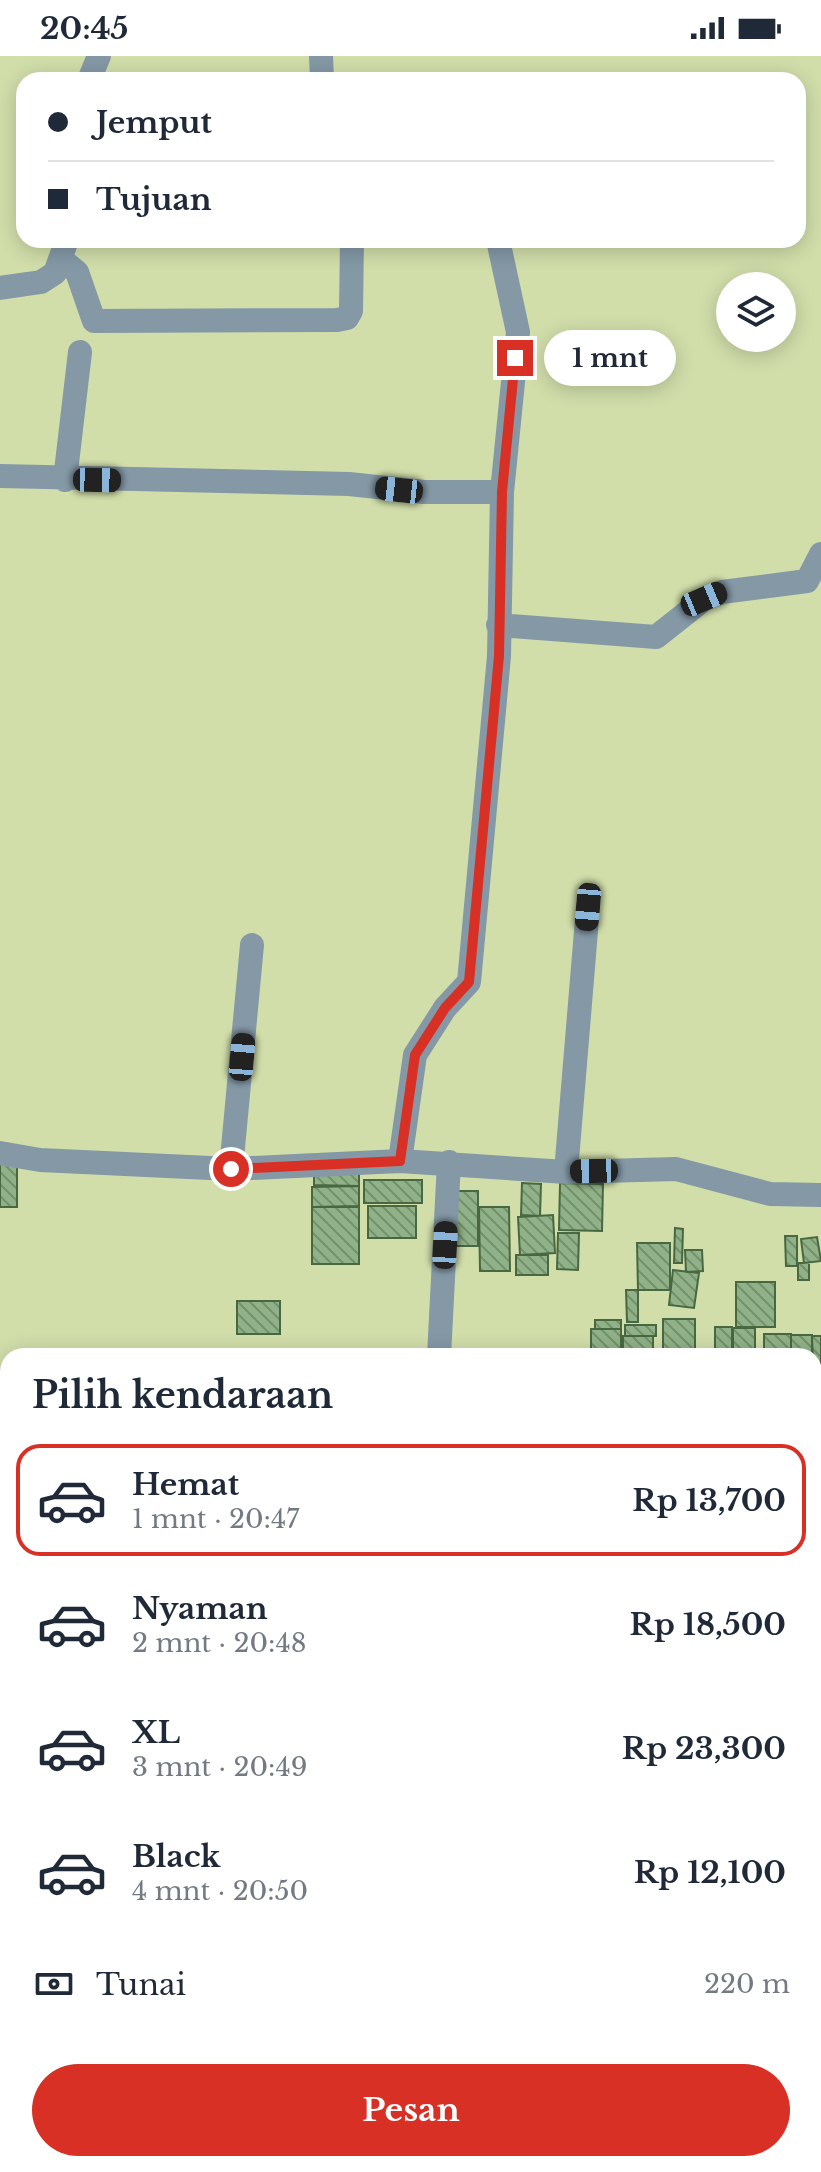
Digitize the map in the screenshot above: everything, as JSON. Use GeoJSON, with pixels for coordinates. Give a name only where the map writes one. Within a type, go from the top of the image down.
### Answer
{"type":"FeatureCollection","features":[{"type":"Feature","properties":{"kind":"street"},"geometry":{"type":"LineString","coordinates":[[64,250],[77,272],[94,321],[337,320],[347,318],[351,311],[352,248]]}},
{"type":"Feature","properties":{"kind":"street"},"geometry":{"type":"LineString","coordinates":[[400,1161],[415,1055],[445,1008],[469,982],[499,656],[502,492],[518,332],[500,248]]}},
{"type":"Feature","properties":{"kind":"street"},"geometry":{"type":"LineString","coordinates":[[0,288],[41,282],[55,273],[64,250]]}},
{"type":"Feature","properties":{"kind":"street"},"geometry":{"type":"LineString","coordinates":[[65,480],[80,352]]}},
{"type":"Feature","properties":{"kind":"street"},"geometry":{"type":"LineString","coordinates":[[0,476],[65,480],[349,484],[424,492],[502,492]]}},
{"type":"Feature","properties":{"kind":"street"},"geometry":{"type":"LineString","coordinates":[[498,625],[656,637],[704,599],[722,592],[807,581],[821,554]]}},
{"type":"Feature","properties":{"kind":"street"},"geometry":{"type":"LineString","coordinates":[[566,1172],[588,907]]}},
{"type":"Feature","properties":{"kind":"street"},"geometry":{"type":"LineString","coordinates":[[231,1169],[252,945]]}},
{"type":"Feature","properties":{"kind":"street"},"geometry":{"type":"LineString","coordinates":[[0,1153],[40,1160],[231,1169],[400,1161],[566,1172],[676,1169],[770,1194],[821,1195]]}},
{"type":"Feature","properties":{"kind":"street"},"geometry":{"type":"LineString","coordinates":[[439,1348],[449,1162]]}},
{"type":"Feature","properties":{"kind":"building"},"geometry":{"type":"Polygon","coordinates":[[[0,1157],[17,1157],[17,1207],[0,1207],[0,1157]]]}},
{"type":"Feature","properties":{"kind":"building"},"geometry":{"type":"Polygon","coordinates":[[[314,1165],[359,1166],[359,1186],[314,1185],[314,1165]]]}},
{"type":"Feature","properties":{"kind":"building"},"geometry":{"type":"Polygon","coordinates":[[[364,1180],[422,1180],[422,1203],[364,1203],[364,1180]]]}},
{"type":"Feature","properties":{"kind":"building"},"geometry":{"type":"Polygon","coordinates":[[[522,1183],[541,1184],[540,1216],[521,1215],[522,1183]]]}},
{"type":"Feature","properties":{"kind":"building"},"geometry":{"type":"Polygon","coordinates":[[[560,1183],[603,1184],[602,1231],[559,1230],[560,1183]]]}},
{"type":"Feature","properties":{"kind":"building"},"geometry":{"type":"Polygon","coordinates":[[[359,1186],[359,1206],[312,1207],[312,1187],[359,1186]]]}},
{"type":"Feature","properties":{"kind":"building"},"geometry":{"type":"Polygon","coordinates":[[[448,1191],[478,1191],[478,1246],[448,1246],[448,1191]]]}},
{"type":"Feature","properties":{"kind":"building"},"geometry":{"type":"Polygon","coordinates":[[[368,1206],[416,1206],[416,1238],[368,1238],[368,1206]]]}},
{"type":"Feature","properties":{"kind":"building"},"geometry":{"type":"Polygon","coordinates":[[[312,1207],[359,1207],[359,1264],[312,1264],[312,1207]]]}},
{"type":"Feature","properties":{"kind":"building"},"geometry":{"type":"Polygon","coordinates":[[[479,1207],[509,1207],[510,1271],[480,1271],[479,1207]]]}},
{"type":"Feature","properties":{"kind":"building"},"geometry":{"type":"Polygon","coordinates":[[[553,1215],[555,1253],[520,1255],[518,1217],[553,1215]]]}},
{"type":"Feature","properties":{"kind":"building"},"geometry":{"type":"Polygon","coordinates":[[[675,1228],[683,1229],[682,1263],[674,1263],[675,1228]]]}},
{"type":"Feature","properties":{"kind":"building"},"geometry":{"type":"Polygon","coordinates":[[[558,1233],[579,1233],[578,1270],[557,1269],[558,1233]]]}},
{"type":"Feature","properties":{"kind":"building"},"geometry":{"type":"Polygon","coordinates":[[[785,1236],[797,1236],[797,1266],[786,1266],[785,1236]]]}},
{"type":"Feature","properties":{"kind":"building"},"geometry":{"type":"Polygon","coordinates":[[[817,1237],[821,1261],[804,1263],[801,1239],[817,1237]]]}},
{"type":"Feature","properties":{"kind":"building"},"geometry":{"type":"Polygon","coordinates":[[[637,1243],[670,1243],[670,1290],[638,1290],[637,1243]]]}},
{"type":"Feature","properties":{"kind":"building"},"geometry":{"type":"Polygon","coordinates":[[[685,1250],[702,1250],[703,1271],[686,1272],[685,1250]]]}},
{"type":"Feature","properties":{"kind":"building"},"geometry":{"type":"Polygon","coordinates":[[[516,1255],[548,1255],[548,1275],[516,1275],[516,1255]]]}},
{"type":"Feature","properties":{"kind":"building"},"geometry":{"type":"Polygon","coordinates":[[[798,1263],[809,1263],[809,1280],[798,1280],[798,1263]]]}},
{"type":"Feature","properties":{"kind":"building"},"geometry":{"type":"Polygon","coordinates":[[[673,1270],[699,1273],[694,1308],[669,1305],[673,1270]]]}},
{"type":"Feature","properties":{"kind":"building"},"geometry":{"type":"Polygon","coordinates":[[[736,1282],[775,1282],[775,1327],[736,1327],[736,1282]]]}},
{"type":"Feature","properties":{"kind":"building"},"geometry":{"type":"Polygon","coordinates":[[[626,1290],[638,1290],[638,1322],[627,1322],[626,1290]]]}},
{"type":"Feature","properties":{"kind":"building"},"geometry":{"type":"Polygon","coordinates":[[[237,1301],[280,1301],[280,1334],[237,1334],[237,1301]]]}},
{"type":"Feature","properties":{"kind":"building"},"geometry":{"type":"Polygon","coordinates":[[[663,1319],[695,1319],[695,1348],[663,1348],[663,1319]]]}},
{"type":"Feature","properties":{"kind":"building"},"geometry":{"type":"Polygon","coordinates":[[[595,1320],[621,1320],[621,1329],[595,1329],[595,1320]]]}},
{"type":"Feature","properties":{"kind":"building"},"geometry":{"type":"Polygon","coordinates":[[[625,1325],[656,1325],[656,1336],[625,1336],[625,1325]]]}},
{"type":"Feature","properties":{"kind":"building"},"geometry":{"type":"Polygon","coordinates":[[[715,1327],[732,1327],[732,1348],[715,1348],[715,1327]]]}},
{"type":"Feature","properties":{"kind":"building"},"geometry":{"type":"Polygon","coordinates":[[[733,1328],[755,1328],[755,1348],[733,1348],[733,1328]]]}},
{"type":"Feature","properties":{"kind":"building"},"geometry":{"type":"Polygon","coordinates":[[[591,1329],[621,1329],[621,1348],[591,1348],[591,1329]]]}},
{"type":"Feature","properties":{"kind":"building"},"geometry":{"type":"Polygon","coordinates":[[[764,1334],[791,1334],[791,1348],[764,1348],[764,1334]]]}},
{"type":"Feature","properties":{"kind":"building"},"geometry":{"type":"Polygon","coordinates":[[[791,1335],[812,1335],[812,1348],[791,1348],[791,1335]]]}},
{"type":"Feature","properties":{"kind":"building"},"geometry":{"type":"Polygon","coordinates":[[[623,1336],[653,1336],[653,1348],[623,1348],[623,1336]]]}},
{"type":"Feature","properties":{"kind":"building"},"geometry":{"type":"Polygon","coordinates":[[[812,1336],[821,1336],[821,1348],[812,1348],[812,1336]]]}},
{"type":"Feature","properties":{"kind":"route"},"geometry":{"type":"LineString","coordinates":[[231,1169],[400,1161],[415,1055],[445,1008],[469,982],[499,656],[502,492],[515,358]]}}]}
